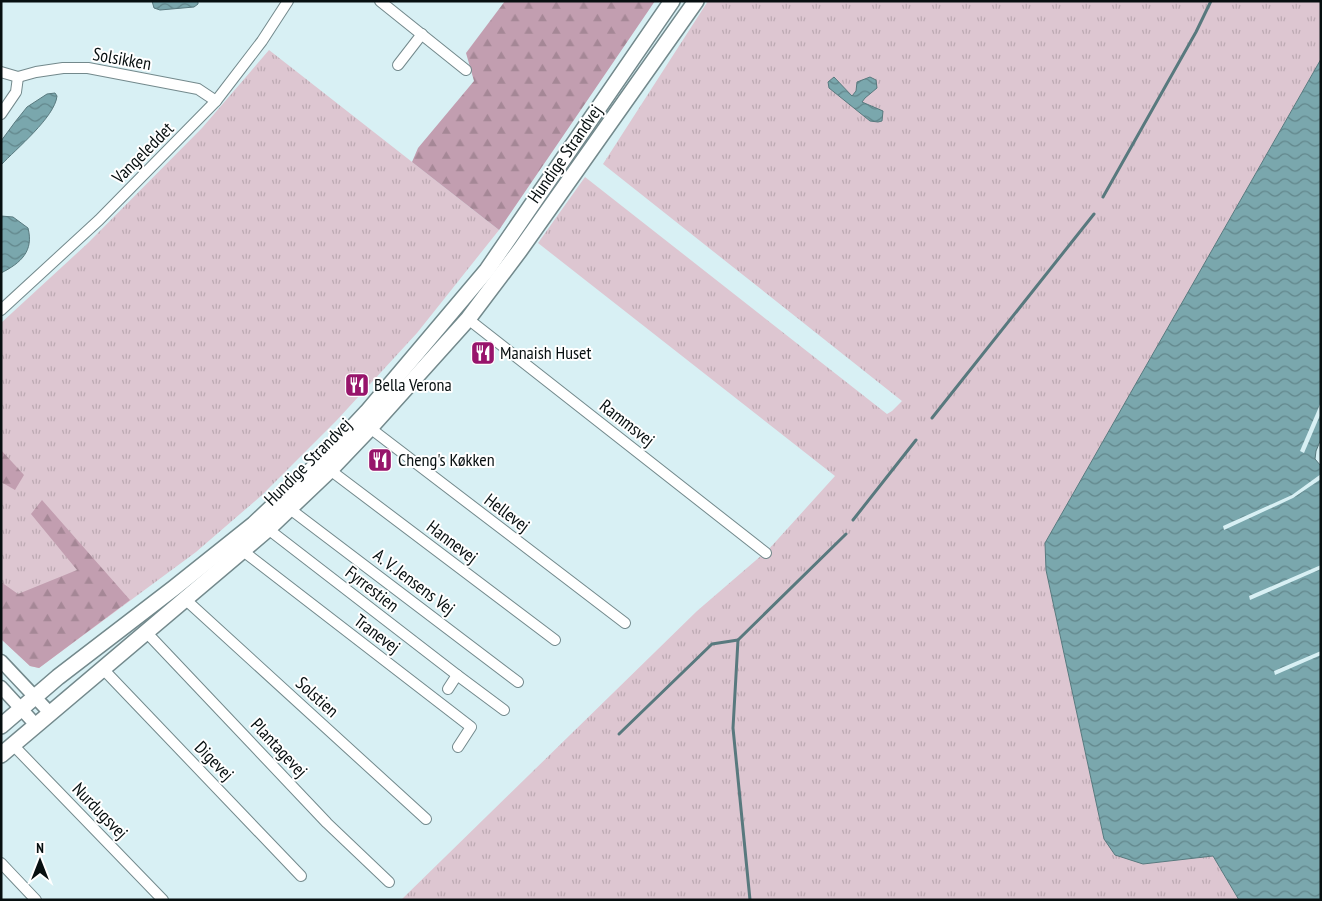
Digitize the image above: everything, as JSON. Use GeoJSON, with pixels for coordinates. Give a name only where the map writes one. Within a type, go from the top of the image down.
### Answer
{"type":"FeatureCollection","features":[{"type":"Feature","properties":{"kind":"main road","name":"Hundige Strandvej"},"geometry":{"type":"LineString","coordinates":[[1,726],[58,677],[254,524],[323,459],[367,412],[487,270],[672,1]]}},
{"type":"Feature","properties":{"kind":"main road","name":"Hundige Strandvej"},"geometry":{"type":"LineString","coordinates":[[1,755],[268,529],[330,470],[370,428],[468,319],[526,242],[696,1]]}},
{"type":"Feature","properties":{"kind":"street","name":"Vangeleddet"},"geometry":{"type":"LineString","coordinates":[[1,310],[93,226],[216,101],[262,41],[288,1]]}},
{"type":"Feature","properties":{"kind":"street"},"geometry":{"type":"LineString","coordinates":[[380,1],[466,70]]}},
{"type":"Feature","properties":{"kind":"street"},"geometry":{"type":"LineString","coordinates":[[398,65],[422,34]]}},
{"type":"Feature","properties":{"kind":"street","name":"Solsikken"},"geometry":{"type":"LineString","coordinates":[[18,77],[63,68],[88,68],[198,89],[216,101]]}},
{"type":"Feature","properties":{"kind":"street"},"geometry":{"type":"LineString","coordinates":[[1,72],[18,77],[16,92],[1,114]]}},
{"type":"Feature","properties":{"kind":"street","name":"Rammsvej"},"geometry":{"type":"LineString","coordinates":[[468,319],[766,553]]}},
{"type":"Feature","properties":{"kind":"street","name":"Hellevej"},"geometry":{"type":"LineString","coordinates":[[370,428],[625,623]]}},
{"type":"Feature","properties":{"kind":"street","name":"Hannevej"},"geometry":{"type":"LineString","coordinates":[[330,470],[555,640]]}},
{"type":"Feature","properties":{"kind":"street","name":"A. V. Jensens Vej"},"geometry":{"type":"LineString","coordinates":[[290,508],[518,682]]}},
{"type":"Feature","properties":{"kind":"street","name":"Fyrrestien"},"geometry":{"type":"LineString","coordinates":[[268,529],[504,710]]}},
{"type":"Feature","properties":{"kind":"street","name":"Tranevej"},"geometry":{"type":"LineString","coordinates":[[243,551],[471,727],[458,747]]}},
{"type":"Feature","properties":{"kind":"street","name":"Solstien"},"geometry":{"type":"LineString","coordinates":[[186,600],[426,819]]}},
{"type":"Feature","properties":{"kind":"street","name":"Plantagevej"},"geometry":{"type":"LineString","coordinates":[[147,633],[327,823],[389,882]]}},
{"type":"Feature","properties":{"kind":"street"},"geometry":{"type":"LineString","coordinates":[[1,661],[50,713]]}},
{"type":"Feature","properties":{"kind":"street","name":"Digevej"},"geometry":{"type":"LineString","coordinates":[[104,669],[301,876]]}},
{"type":"Feature","properties":{"kind":"street"},"geometry":{"type":"LineString","coordinates":[[448,689],[456,675]]}},
{"type":"Feature","properties":{"kind":"street"},"geometry":{"type":"LineString","coordinates":[[1,687],[36,724]]}},
{"type":"Feature","properties":{"kind":"street","name":"Nurdugsvej"},"geometry":{"type":"LineString","coordinates":[[13,745],[163,900]]}},
{"type":"Feature","properties":{"kind":"street"},"geometry":{"type":"LineString","coordinates":[[1,863],[36,900]]}},
{"type":"Feature","properties":{"kind":"green space"},"geometry":{"type":"Polygon","coordinates":[[[505,1],[655,1],[499,230],[412,162],[418,148],[474,81],[466,53],[505,1]]]}},
{"type":"Feature","properties":{"kind":"green space"},"geometry":{"type":"Polygon","coordinates":[[[708,1],[1321,1],[1321,59],[1045,543],[1046,570],[1104,839],[1143,864],[1213,856],[1239,900],[401,900],[697,611],[769,549],[835,476],[538,243],[585,177],[887,414],[902,401],[603,164],[708,1]]]}},
{"type":"Feature","properties":{"kind":"green space"},"geometry":{"type":"Polygon","coordinates":[[[269,50],[499,230],[417,333],[337,420],[262,495],[196,552],[39,668],[30,666],[1,639],[1,323],[88,243],[202,128],[269,50]]]}},
{"type":"Feature","properties":{"kind":"green space"},"geometry":{"type":"Polygon","coordinates":[[[1,450],[24,475],[15,490],[1,482],[1,450]]]}},
{"type":"Feature","properties":{"kind":"green space"},"geometry":{"type":"Polygon","coordinates":[[[42,500],[130,600],[39,668],[30,666],[1,639],[1,582],[18,594],[77,570],[31,514],[42,500]]]}},
{"type":"Feature","properties":{"kind":"water"},"geometry":{"type":"Polygon","coordinates":[[[152,1],[198,1],[198,4],[194,7],[160,10],[154,8],[152,1]]]}},
{"type":"Feature","properties":{"kind":"water"},"geometry":{"type":"Polygon","coordinates":[[[1321,59],[1321,439],[1315,459],[1321,466],[1321,900],[1239,900],[1213,856],[1143,864],[1115,855],[1104,839],[1046,570],[1045,543],[1321,59]]]}},
{"type":"Feature","properties":{"kind":"water"},"geometry":{"type":"Polygon","coordinates":[[[834,77],[852,96],[856,91],[857,82],[870,77],[876,80],[877,88],[862,102],[883,111],[882,121],[870,121],[829,88],[828,82],[834,77]]]}},
{"type":"Feature","properties":{"kind":"water"},"geometry":{"type":"Polygon","coordinates":[[[55,93],[57,96],[55,104],[50,113],[1,165],[1,141],[15,122],[27,107],[47,94],[55,93]]]}},
{"type":"Feature","properties":{"kind":"water"},"geometry":{"type":"Polygon","coordinates":[[[1,216],[13,217],[28,228],[29,243],[27,250],[20,260],[1,273],[1,216]]]}},
{"type":"Feature","properties":{"kind":"pier"},"geometry":{"type":"Polygon","coordinates":[[[1321,402],[1321,413],[1304,453],[1300,451],[1321,402]]]}},
{"type":"Feature","properties":{"kind":"pier"},"geometry":{"type":"Polygon","coordinates":[[[1321,474],[1321,479],[1293,498],[1224,530],[1223,526],[1292,495],[1321,474]]]}},
{"type":"Feature","properties":{"kind":"pier"},"geometry":{"type":"Polygon","coordinates":[[[1321,565],[1321,569],[1250,600],[1249,596],[1321,565]]]}},
{"type":"Feature","properties":{"kind":"pier"},"geometry":{"type":"Polygon","coordinates":[[[1321,651],[1321,655],[1275,675],[1274,671],[1321,651]]]}},
{"type":"Feature","properties":{"kind":"waterway"},"geometry":{"type":"LineString","coordinates":[[1103,197],[1196,32],[1211,1]]}},
{"type":"Feature","properties":{"kind":"waterway"},"geometry":{"type":"LineString","coordinates":[[932,418],[1094,214]]}},
{"type":"Feature","properties":{"kind":"waterway"},"geometry":{"type":"LineString","coordinates":[[853,520],[916,440]]}},
{"type":"Feature","properties":{"kind":"waterway"},"geometry":{"type":"LineString","coordinates":[[750,900],[733,728],[738,640],[846,534]]}},
{"type":"Feature","properties":{"kind":"waterway"},"geometry":{"type":"LineString","coordinates":[[619,734],[712,644],[738,640]]}},
{"type":"Feature","properties":{"kind":"place","name":"Manaish Huset"},"geometry":{"type":"Point","coordinates":[483,353]}},
{"type":"Feature","properties":{"kind":"place","name":"Bella Verona"},"geometry":{"type":"Point","coordinates":[357,385]}},
{"type":"Feature","properties":{"kind":"place","name":"Cheng's Køkken"},"geometry":{"type":"Point","coordinates":[380,460]}}]}
